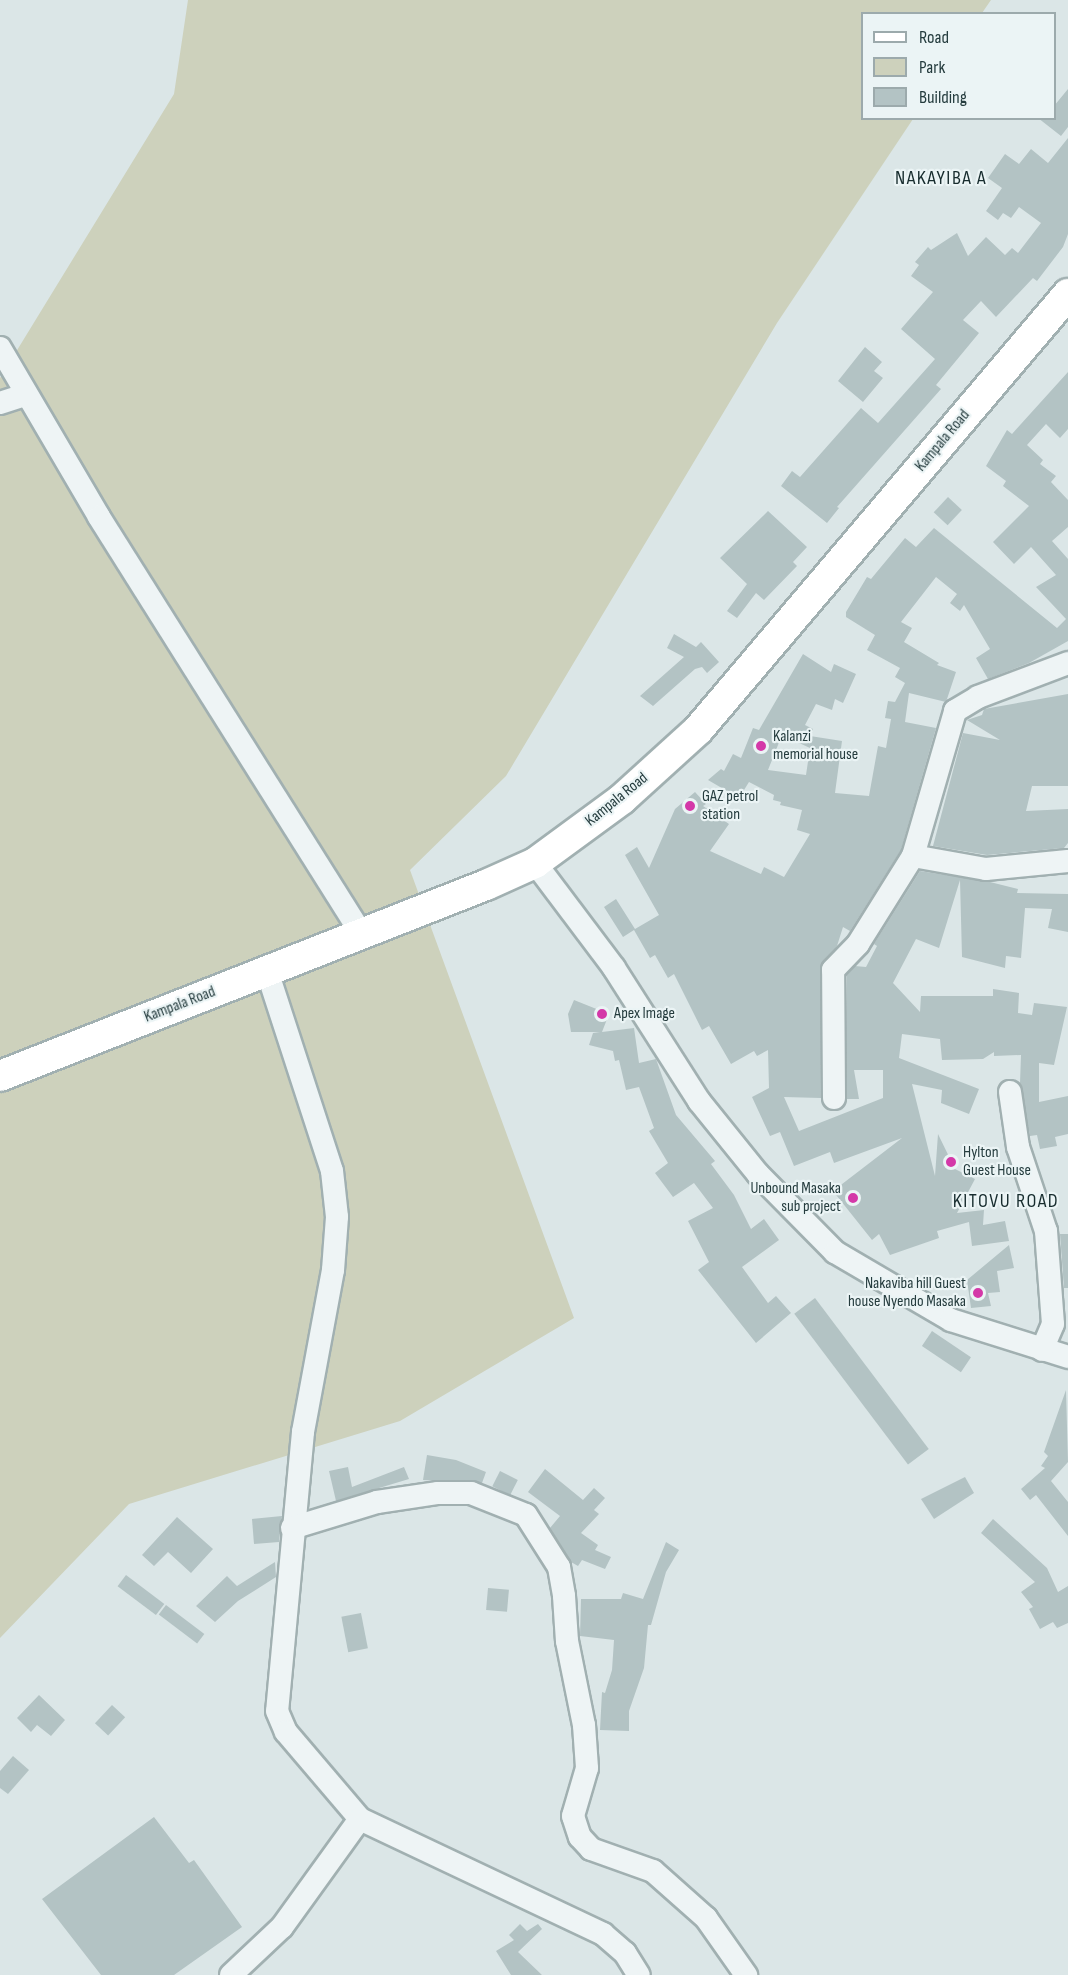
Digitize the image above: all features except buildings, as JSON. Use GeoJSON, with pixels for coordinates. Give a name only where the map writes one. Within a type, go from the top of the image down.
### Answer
{"type":"FeatureCollection","features":[{"type":"Feature","properties":{"kind":"main road","name":"Kampala Road"},"geometry":{"type":"LineString","coordinates":[[0,1076],[360,932],[486,885],[535,862],[622,799],[698,730],[1068,294]]}},
{"type":"Feature","properties":{"kind":"street"},"geometry":{"type":"LineString","coordinates":[[0,348],[25,394],[360,932]]}},
{"type":"Feature","properties":{"kind":"street"},"geometry":{"type":"LineString","coordinates":[[0,403],[25,394]]}},
{"type":"Feature","properties":{"kind":"street"},"geometry":{"type":"LineString","coordinates":[[834,1098],[833,970],[858,944],[913,856],[955,711],[978,697],[1068,663]]}},
{"type":"Feature","properties":{"kind":"street"},"geometry":{"type":"LineString","coordinates":[[913,856],[986,869],[1068,861]]}},
{"type":"Feature","properties":{"kind":"street"},"geometry":{"type":"LineString","coordinates":[[535,862],[614,968],[699,1101],[758,1174],[835,1252],[951,1320],[1068,1357]]}},
{"type":"Feature","properties":{"kind":"street"},"geometry":{"type":"LineString","coordinates":[[267,971],[332,1171],[337,1217],[333,1270],[303,1432],[292,1528],[277,1711],[286,1732],[360,1819],[603,1934],[625,1953],[639,1975]]}},
{"type":"Feature","properties":{"kind":"street"},"geometry":{"type":"LineString","coordinates":[[1010,1092],[1018,1147],[1046,1231],[1053,1324],[1042,1350]]}},
{"type":"Feature","properties":{"kind":"street"},"geometry":{"type":"LineString","coordinates":[[292,1528],[377,1502],[438,1493],[471,1493],[526,1515],[559,1567],[564,1596],[567,1641],[584,1725],[586,1768],[573,1816],[580,1837],[591,1849],[652,1871],[706,1918],[746,1975]]}},
{"type":"Feature","properties":{"kind":"street"},"geometry":{"type":"LineString","coordinates":[[231,1975],[282,1927],[360,1819]]}},
{"type":"Feature","properties":{"kind":"green space"},"geometry":{"type":"Polygon","coordinates":[[[188,0],[991,0],[983,12],[861,12],[861,120],[912,120],[777,323],[506,776],[410,870],[574,1318],[400,1421],[129,1504],[0,1638],[0,378],[174,94],[188,0]]]}},
{"type":"Feature","properties":{"kind":"place","name":"Kalanzi memorial house"},"geometry":{"type":"Point","coordinates":[761,746]}},
{"type":"Feature","properties":{"kind":"place","name":"GAZ petrol station"},"geometry":{"type":"Point","coordinates":[690,806]}},
{"type":"Feature","properties":{"kind":"place","name":"Apex Image"},"geometry":{"type":"Point","coordinates":[602,1014]}},
{"type":"Feature","properties":{"kind":"place","name":"Hylton Guest House"},"geometry":{"type":"Point","coordinates":[951,1162]}},
{"type":"Feature","properties":{"kind":"place","name":"Unbound Masaka sub project"},"geometry":{"type":"Point","coordinates":[853,1198]}},
{"type":"Feature","properties":{"kind":"place","name":"Nakaviba hill Guest house Nyendo Masaka"},"geometry":{"type":"Point","coordinates":[978,1293]}},
{"type":"Feature","properties":{"kind":"district","name":"NAKAYIBA A"},"geometry":{"type":"Point","coordinates":[941,178]}},
{"type":"Feature","properties":{"kind":"district","name":"KITOVU ROAD"},"geometry":{"type":"Point","coordinates":[1006,1201]}}]}
